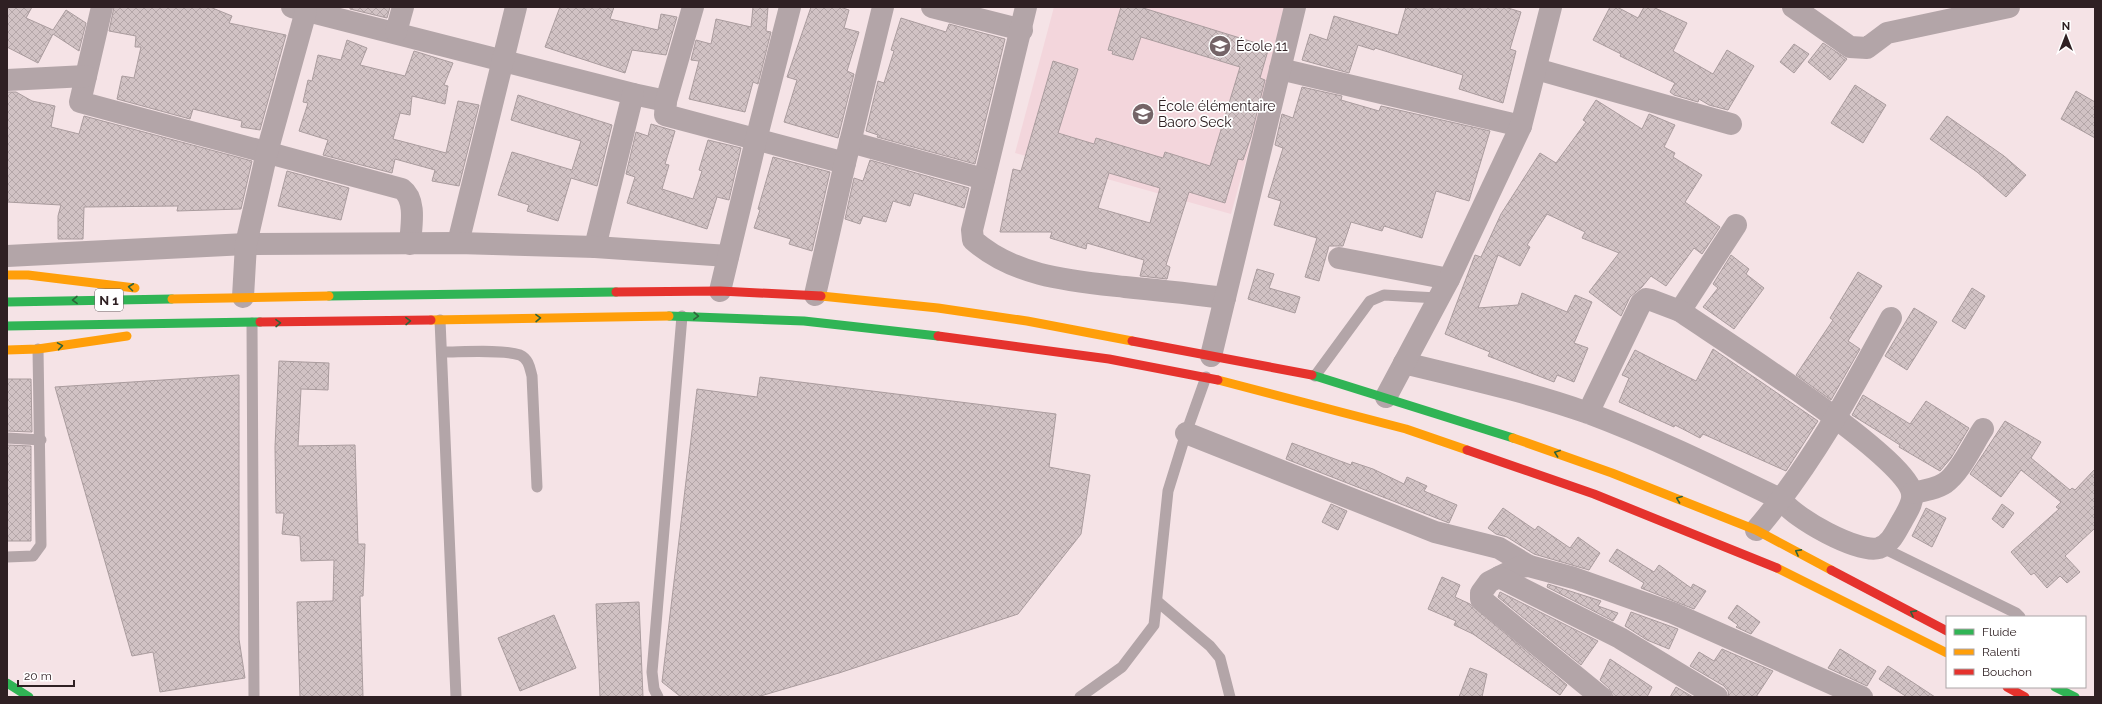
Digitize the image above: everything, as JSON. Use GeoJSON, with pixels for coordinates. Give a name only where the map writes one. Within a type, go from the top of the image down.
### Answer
{"type":"FeatureCollection","features":[{"type":"Feature","properties":{"kind":"highway"},"geometry":{"type":"LineString","coordinates":[[7,275],[28,275],[212,297],[720,291],[815,295],[938,308],[1027,321],[1315,376],[1506,435],[1612,473],[1756,530],[1946,630]]}},
{"type":"Feature","properties":{"kind":"highway","name":"N 1"},"geometry":{"type":"LineString","coordinates":[[7,302],[212,297]]}},
{"type":"Feature","properties":{"kind":"highway"},"geometry":{"type":"LineString","coordinates":[[7,350],[38,349],[212,323],[682,316],[804,321],[970,338],[1109,359],[1238,384],[1406,429],[1594,494],[1784,571],[1946,652]]}},
{"type":"Feature","properties":{"kind":"highway","name":"N 1"},"geometry":{"type":"LineString","coordinates":[[7,326],[212,323]]}},
{"type":"Feature","properties":{"kind":"highway"},"geometry":{"type":"LineString","coordinates":[[7,683],[28,697]]}},
{"type":"Feature","properties":{"kind":"highway"},"geometry":{"type":"LineString","coordinates":[[2009,688],[2025,697]]}},
{"type":"Feature","properties":{"kind":"highway"},"geometry":{"type":"LineString","coordinates":[[2057,688],[2076,697]]}},
{"type":"Feature","properties":{"kind":"street"},"geometry":{"type":"LineString","coordinates":[[102,7],[80,102],[402,189],[408,193],[411,202],[410,244]]}},
{"type":"Feature","properties":{"kind":"street"},"geometry":{"type":"LineString","coordinates":[[396,32],[403,7]]}},
{"type":"Feature","properties":{"kind":"street"},"geometry":{"type":"LineString","coordinates":[[458,243],[516,7]]}},
{"type":"Feature","properties":{"kind":"street"},"geometry":{"type":"LineString","coordinates":[[693,7],[666,101],[665,115],[845,163]]}},
{"type":"Feature","properties":{"kind":"street"},"geometry":{"type":"LineString","coordinates":[[720,291],[790,7]]}},
{"type":"Feature","properties":{"kind":"street"},"geometry":{"type":"LineString","coordinates":[[815,295],[883,7]]}},
{"type":"Feature","properties":{"kind":"street"},"geometry":{"type":"LineString","coordinates":[[932,7],[1022,30]]}},
{"type":"Feature","properties":{"kind":"street"},"geometry":{"type":"LineString","coordinates":[[1026,7],[1022,30],[972,230],[973,240],[982,249],[1017,267],[1064,280],[1225,298]]}},
{"type":"Feature","properties":{"kind":"street"},"geometry":{"type":"LineString","coordinates":[[1211,356],[1295,7]]}},
{"type":"Feature","properties":{"kind":"street"},"geometry":{"type":"LineString","coordinates":[[1386,397],[1437,298],[1449,279],[1521,126],[1551,7]]}},
{"type":"Feature","properties":{"kind":"street"},"geometry":{"type":"LineString","coordinates":[[1794,7],[1850,47],[1859,48],[1867,48],[1887,33],[2009,7]]}},
{"type":"Feature","properties":{"kind":"street"},"geometry":{"type":"LineString","coordinates":[[243,297],[246,244],[299,9],[396,32],[633,94],[666,101]]}},
{"type":"Feature","properties":{"kind":"street"},"geometry":{"type":"LineString","coordinates":[[1280,68],[1521,126]]}},
{"type":"Feature","properties":{"kind":"street"},"geometry":{"type":"LineString","coordinates":[[1536,69],[1731,124]]}},
{"type":"Feature","properties":{"kind":"street"},"geometry":{"type":"LineString","coordinates":[[7,80],[86,76]]}},
{"type":"Feature","properties":{"kind":"street"},"geometry":{"type":"LineString","coordinates":[[595,247],[633,94]]}},
{"type":"Feature","properties":{"kind":"street"},"geometry":{"type":"LineString","coordinates":[[850,142],[984,179]]}},
{"type":"Feature","properties":{"kind":"street"},"geometry":{"type":"LineString","coordinates":[[1680,311],[1736,224]]}},
{"type":"Feature","properties":{"kind":"street"},"geometry":{"type":"LineString","coordinates":[[7,256],[246,244],[458,243],[595,247],[728,256]]}},
{"type":"Feature","properties":{"kind":"street"},"geometry":{"type":"LineString","coordinates":[[1339,258],[1449,279]]}},
{"type":"Feature","properties":{"kind":"street"},"geometry":{"type":"LineString","coordinates":[[1404,363],[1477,381],[1588,413],[1684,453],[1782,500],[1787,508],[1802,520],[1839,538],[1871,550],[1881,548],[1890,541],[1910,505],[1912,493],[1902,475],[1836,418],[1680,311],[1651,300],[1646,299],[1641,303],[1588,413]]}},
{"type":"Feature","properties":{"kind":"street"},"geometry":{"type":"LineString","coordinates":[[1756,530],[1782,500],[1836,418],[1891,318]]}},
{"type":"Feature","properties":{"kind":"street"},"geometry":{"type":"LineString","coordinates":[[1912,493],[1930,490],[1945,483],[1954,473],[1983,428]]}},
{"type":"Feature","properties":{"kind":"street"},"geometry":{"type":"LineString","coordinates":[[1186,432],[1435,532],[1499,548],[1529,566],[1574,578],[1673,614],[1862,697]]}},
{"type":"Feature","properties":{"kind":"street"},"geometry":{"type":"LineString","coordinates":[[1529,566],[1520,567],[1489,582],[1481,593],[1481,599],[1601,697]]}},
{"type":"Feature","properties":{"kind":"street"},"geometry":{"type":"LineString","coordinates":[[1500,577],[1620,638],[1717,697]]}},
{"type":"Feature","properties":{"kind":"lane"},"geometry":{"type":"LineString","coordinates":[[1315,376],[1370,301],[1384,295],[1437,298]]}},
{"type":"Feature","properties":{"kind":"lane"},"geometry":{"type":"LineString","coordinates":[[658,697],[654,689],[652,672],[682,316]]}},
{"type":"Feature","properties":{"kind":"lane"},"geometry":{"type":"LineString","coordinates":[[440,320],[456,697]]}},
{"type":"Feature","properties":{"kind":"lane"},"geometry":{"type":"LineString","coordinates":[[252,323],[254,697]]}},
{"type":"Feature","properties":{"kind":"lane"},"geometry":{"type":"LineString","coordinates":[[7,557],[33,556],[42,545],[38,349]]}},
{"type":"Feature","properties":{"kind":"lane"},"geometry":{"type":"LineString","coordinates":[[442,352],[502,353],[522,356],[529,363],[532,376],[537,487]]}},
{"type":"Feature","properties":{"kind":"lane"},"geometry":{"type":"LineString","coordinates":[[1080,697],[1122,667],[1154,625],[1158,602],[1168,491],[1186,432],[1206,377]]}},
{"type":"Feature","properties":{"kind":"lane"},"geometry":{"type":"LineString","coordinates":[[7,438],[41,440]]}},
{"type":"Feature","properties":{"kind":"lane"},"geometry":{"type":"LineString","coordinates":[[1881,548],[2016,612],[2019,616]]}},
{"type":"Feature","properties":{"kind":"lane"},"geometry":{"type":"LineString","coordinates":[[1158,602],[1210,646],[1220,658],[1230,697]]}},
{"type":"Feature","properties":{"kind":"shaded area","name":"École élémentaire Baoro Seck"},"geometry":{"type":"Polygon","coordinates":[[[1054,7],[1288,7],[1231,214],[1015,153],[1054,7]]]}},
{"type":"Feature","properties":{"kind":"building"},"geometry":{"type":"Polygon","coordinates":[[[7,7],[32,7],[26,18],[53,30],[66,10],[86,23],[79,51],[53,34],[38,63],[7,47],[7,7]]]}},
{"type":"Feature","properties":{"kind":"building"},"geometry":{"type":"Polygon","coordinates":[[[114,7],[210,7],[232,16],[229,23],[286,35],[260,130],[241,127],[242,121],[193,109],[190,119],[117,99],[122,76],[134,78],[141,47],[135,47],[136,36],[109,31],[114,7]]]}},
{"type":"Feature","properties":{"kind":"building"},"geometry":{"type":"Polygon","coordinates":[[[350,7],[390,7],[387,18],[350,9],[350,7]]]}},
{"type":"Feature","properties":{"kind":"building"},"geometry":{"type":"Polygon","coordinates":[[[560,7],[614,7],[610,19],[658,30],[661,14],[677,17],[666,55],[632,50],[625,73],[545,47],[560,7]]]}},
{"type":"Feature","properties":{"kind":"building"},"geometry":{"type":"Polygon","coordinates":[[[753,7],[768,7],[766,31],[771,32],[758,84],[753,82],[745,112],[689,99],[699,61],[691,60],[696,40],[711,44],[716,19],[751,27],[753,7]]]}},
{"type":"Feature","properties":{"kind":"building"},"geometry":{"type":"Polygon","coordinates":[[[811,7],[840,7],[849,10],[844,28],[859,32],[847,71],[854,74],[838,138],[784,122],[797,80],[787,77],[811,7]]]}},
{"type":"Feature","properties":{"kind":"building"},"geometry":{"type":"Polygon","coordinates":[[[1121,7],[1140,7],[1269,47],[1260,78],[1265,80],[1251,137],[1243,160],[1238,159],[1225,203],[1189,192],[1166,265],[1170,267],[1167,279],[1140,276],[1144,260],[1087,243],[1086,249],[1050,238],[1052,232],[1000,232],[1013,169],[1021,171],[1053,61],[1078,69],[1058,133],[1094,144],[1096,138],[1163,158],[1165,152],[1210,166],[1240,67],[1141,37],[1133,60],[1112,54],[1113,51],[1108,50],[1121,7]],[[1109,173],[1098,208],[1150,223],[1160,188],[1109,173]]]}},
{"type":"Feature","properties":{"kind":"building"},"geometry":{"type":"Polygon","coordinates":[[[1406,7],[1505,7],[1521,12],[1510,49],[1516,51],[1503,103],[1459,89],[1463,75],[1375,48],[1374,50],[1358,45],[1349,73],[1302,60],[1310,34],[1327,40],[1334,16],[1398,35],[1406,7]]]}},
{"type":"Feature","properties":{"kind":"building"},"geometry":{"type":"Polygon","coordinates":[[[1610,7],[1617,7],[1638,18],[1644,7],[1653,7],[1687,23],[1673,51],[1713,74],[1727,50],[1754,66],[1728,110],[1709,105],[1699,99],[1698,102],[1674,95],[1670,92],[1675,83],[1620,56],[1621,54],[1593,40],[1610,7]]]}},
{"type":"Feature","properties":{"kind":"building"},"geometry":{"type":"Polygon","coordinates":[[[901,18],[946,32],[949,24],[1005,39],[975,164],[877,137],[878,135],[866,131],[878,81],[884,83],[894,51],[891,50],[901,18]]]}},
{"type":"Feature","properties":{"kind":"building"},"geometry":{"type":"Polygon","coordinates":[[[347,40],[367,48],[360,65],[405,76],[414,51],[453,63],[444,85],[448,86],[445,104],[412,96],[410,115],[400,113],[393,139],[446,153],[458,101],[479,105],[459,186],[432,181],[435,170],[395,159],[392,173],[323,155],[328,140],[299,131],[308,103],[303,102],[308,80],[312,81],[318,55],[341,60],[347,40]]]}},
{"type":"Feature","properties":{"kind":"building"},"geometry":{"type":"Polygon","coordinates":[[[1823,43],[1847,59],[1830,80],[1808,62],[1823,43]]]}},
{"type":"Feature","properties":{"kind":"building"},"geometry":{"type":"Polygon","coordinates":[[[1794,44],[1809,54],[1794,73],[1780,62],[1794,44]]]}},
{"type":"Feature","properties":{"kind":"building"},"geometry":{"type":"Polygon","coordinates":[[[1855,85],[1886,105],[1863,143],[1831,123],[1855,85]]]}},
{"type":"Feature","properties":{"kind":"building"},"geometry":{"type":"Polygon","coordinates":[[[1302,87],[1342,96],[1341,100],[1379,111],[1381,106],[1490,131],[1469,201],[1436,191],[1422,238],[1384,226],[1382,231],[1351,222],[1343,246],[1329,246],[1319,281],[1305,277],[1317,238],[1274,225],[1281,201],[1268,197],[1283,148],[1275,145],[1282,114],[1293,118],[1302,87]]]}},
{"type":"Feature","properties":{"kind":"building"},"geometry":{"type":"Polygon","coordinates":[[[2076,91],[2095,102],[2095,138],[2061,119],[2076,91]]]}},
{"type":"Feature","properties":{"kind":"building"},"geometry":{"type":"Polygon","coordinates":[[[7,92],[16,92],[32,101],[55,106],[51,127],[79,134],[84,116],[252,161],[241,209],[177,211],[178,206],[84,207],[83,239],[58,239],[58,216],[61,205],[7,202],[7,92]]]}},
{"type":"Feature","properties":{"kind":"building"},"geometry":{"type":"Polygon","coordinates":[[[518,95],[612,125],[597,186],[571,178],[558,221],[527,211],[529,205],[498,195],[512,152],[572,170],[581,141],[511,120],[518,95]]]}},
{"type":"Feature","properties":{"kind":"building"},"geometry":{"type":"Polygon","coordinates":[[[1596,100],[1642,129],[1649,114],[1675,125],[1664,147],[1675,153],[1673,157],[1702,175],[1685,202],[1720,227],[1702,254],[1694,248],[1666,286],[1651,276],[1642,287],[1630,297],[1621,316],[1589,292],[1619,253],[1582,238],[1585,232],[1547,214],[1527,245],[1530,247],[1520,266],[1498,255],[1478,308],[1518,305],[1522,293],[1567,312],[1575,295],[1592,302],[1574,343],[1588,348],[1574,382],[1557,375],[1554,382],[1488,356],[1490,352],[1445,334],[1475,255],[1481,257],[1501,214],[1540,153],[1556,163],[1586,122],[1583,120],[1596,100]]]}},
{"type":"Feature","properties":{"kind":"building"},"geometry":{"type":"Polygon","coordinates":[[[1947,116],[2004,156],[2026,175],[2006,197],[1977,172],[1930,139],[1947,116]]]}},
{"type":"Feature","properties":{"kind":"building"},"geometry":{"type":"Polygon","coordinates":[[[651,124],[675,131],[665,164],[669,165],[662,189],[693,199],[702,171],[699,170],[708,140],[741,148],[729,200],[717,197],[707,229],[627,203],[635,177],[626,174],[636,132],[648,136],[651,124]]]}},
{"type":"Feature","properties":{"kind":"building"},"geometry":{"type":"Polygon","coordinates":[[[773,157],[830,172],[812,251],[789,244],[791,239],[754,228],[773,157]]]}},
{"type":"Feature","properties":{"kind":"building"},"geometry":{"type":"Polygon","coordinates":[[[870,160],[969,188],[964,208],[914,193],[910,206],[893,201],[886,222],[863,216],[860,224],[845,219],[854,178],[863,181],[870,160]]]}},
{"type":"Feature","properties":{"kind":"building"},"geometry":{"type":"Polygon","coordinates":[[[287,171],[349,188],[341,220],[278,206],[287,171]]]}},
{"type":"Feature","properties":{"kind":"building"},"geometry":{"type":"Polygon","coordinates":[[[1731,255],[1749,269],[1746,274],[1764,288],[1734,329],[1703,307],[1718,288],[1713,284],[1731,255]]]}},
{"type":"Feature","properties":{"kind":"building"},"geometry":{"type":"Polygon","coordinates":[[[1257,269],[1274,274],[1269,288],[1300,297],[1295,313],[1248,299],[1257,269]]]}},
{"type":"Feature","properties":{"kind":"building"},"geometry":{"type":"Polygon","coordinates":[[[1858,272],[1882,286],[1848,341],[1860,349],[1831,400],[1796,375],[1833,320],[1830,318],[1858,272]]]}},
{"type":"Feature","properties":{"kind":"building"},"geometry":{"type":"Polygon","coordinates":[[[1972,288],[1985,296],[1965,329],[1952,321],[1972,288]]]}},
{"type":"Feature","properties":{"kind":"building"},"geometry":{"type":"Polygon","coordinates":[[[1914,308],[1937,322],[1907,370],[1885,356],[1914,308]]]}},
{"type":"Feature","properties":{"kind":"building"},"geometry":{"type":"Polygon","coordinates":[[[1713,349],[1818,421],[1786,471],[1703,434],[1700,438],[1675,425],[1674,427],[1619,402],[1629,378],[1622,375],[1635,350],[1696,381],[1713,349]]]}},
{"type":"Feature","properties":{"kind":"building"},"geometry":{"type":"Polygon","coordinates":[[[279,361],[329,363],[328,390],[301,389],[298,446],[355,445],[358,544],[365,544],[363,596],[360,596],[363,697],[300,697],[297,602],[333,601],[334,560],[301,561],[300,536],[282,534],[284,513],[276,513],[275,447],[279,361]]]}},
{"type":"Feature","properties":{"kind":"building"},"geometry":{"type":"Polygon","coordinates":[[[239,375],[239,639],[245,678],[160,692],[153,652],[132,656],[55,387],[239,375]]]}},
{"type":"Feature","properties":{"kind":"building"},"geometry":{"type":"Polygon","coordinates":[[[760,377],[1056,414],[1049,467],[1090,475],[1081,534],[1018,614],[839,673],[757,697],[681,697],[662,682],[697,389],[757,397],[760,377]]]}},
{"type":"Feature","properties":{"kind":"building"},"geometry":{"type":"Polygon","coordinates":[[[7,379],[31,379],[32,432],[7,431],[7,379]]]}},
{"type":"Feature","properties":{"kind":"building"},"geometry":{"type":"Polygon","coordinates":[[[1863,395],[1910,424],[1926,401],[1969,428],[1951,458],[1940,471],[1899,447],[1900,445],[1852,415],[1863,395]]]}},
{"type":"Feature","properties":{"kind":"building"},"geometry":{"type":"Polygon","coordinates":[[[2005,421],[2041,442],[2031,458],[2070,490],[2072,488],[2075,490],[2095,469],[2095,528],[2065,556],[2080,572],[2067,583],[2060,576],[2047,588],[2034,573],[2031,575],[2011,552],[2059,509],[2056,507],[2061,502],[2021,470],[2001,497],[1970,474],[2005,421]]]}},
{"type":"Feature","properties":{"kind":"building"},"geometry":{"type":"Polygon","coordinates":[[[1292,443],[1351,465],[1352,462],[1373,469],[1404,484],[1407,477],[1427,486],[1424,491],[1457,505],[1449,523],[1286,459],[1292,443]]]}},
{"type":"Feature","properties":{"kind":"building"},"geometry":{"type":"Polygon","coordinates":[[[7,445],[31,446],[31,541],[7,541],[7,445]]]}},
{"type":"Feature","properties":{"kind":"building"},"geometry":{"type":"Polygon","coordinates":[[[1331,504],[1347,511],[1338,530],[1322,522],[1331,504]]]}},
{"type":"Feature","properties":{"kind":"building"},"geometry":{"type":"Polygon","coordinates":[[[2002,504],[2014,513],[2003,528],[1992,519],[2002,504]]]}},
{"type":"Feature","properties":{"kind":"building"},"geometry":{"type":"Polygon","coordinates":[[[1503,508],[1535,530],[1538,526],[1570,548],[1578,537],[1600,553],[1589,570],[1534,554],[1507,537],[1496,534],[1488,528],[1503,508]]]}},
{"type":"Feature","properties":{"kind":"building"},"geometry":{"type":"Polygon","coordinates":[[[1926,508],[1946,518],[1932,547],[1912,536],[1926,508]]]}},
{"type":"Feature","properties":{"kind":"building"},"geometry":{"type":"Polygon","coordinates":[[[1617,549],[1654,572],[1659,565],[1691,588],[1693,584],[1706,591],[1694,609],[1641,588],[1644,583],[1609,561],[1617,549]]]}},
{"type":"Feature","properties":{"kind":"building"},"geometry":{"type":"Polygon","coordinates":[[[1442,577],[1460,585],[1455,597],[1470,604],[1567,685],[1560,695],[1473,634],[1454,625],[1456,621],[1428,609],[1442,577]]]}},
{"type":"Feature","properties":{"kind":"building"},"geometry":{"type":"Polygon","coordinates":[[[1548,584],[1601,601],[1598,606],[1618,613],[1613,621],[1547,587],[1548,584]]]}},
{"type":"Feature","properties":{"kind":"building"},"geometry":{"type":"Polygon","coordinates":[[[1500,592],[1598,641],[1581,665],[1498,597],[1500,592]]]}},
{"type":"Feature","properties":{"kind":"building"},"geometry":{"type":"Polygon","coordinates":[[[639,602],[643,697],[600,697],[596,604],[639,602]]]}},
{"type":"Feature","properties":{"kind":"building"},"geometry":{"type":"Polygon","coordinates":[[[1737,605],[1760,622],[1751,634],[1736,627],[1738,625],[1728,618],[1737,605]]]}},
{"type":"Feature","properties":{"kind":"building"},"geometry":{"type":"Polygon","coordinates":[[[1631,612],[1678,629],[1669,649],[1647,640],[1625,626],[1631,612]]]}},
{"type":"Feature","properties":{"kind":"building"},"geometry":{"type":"Polygon","coordinates":[[[554,615],[576,668],[520,691],[498,638],[554,615]]]}},
{"type":"Feature","properties":{"kind":"building"},"geometry":{"type":"Polygon","coordinates":[[[1722,649],[1773,671],[1756,697],[1729,697],[1728,691],[1724,686],[1690,666],[1699,652],[1714,661],[1722,649]]]}},
{"type":"Feature","properties":{"kind":"building"},"geometry":{"type":"Polygon","coordinates":[[[1840,649],[1876,671],[1867,686],[1828,668],[1840,649]]]}},
{"type":"Feature","properties":{"kind":"building"},"geometry":{"type":"Polygon","coordinates":[[[1610,659],[1652,687],[1647,697],[1613,697],[1609,688],[1600,680],[1610,659]]]}},
{"type":"Feature","properties":{"kind":"building"},"geometry":{"type":"Polygon","coordinates":[[[1888,666],[1935,697],[1907,697],[1879,679],[1888,666]]]}},
{"type":"Feature","properties":{"kind":"building"},"geometry":{"type":"Polygon","coordinates":[[[1470,668],[1487,674],[1482,697],[1459,697],[1470,668]]]}},
{"type":"Feature","properties":{"kind":"building"},"geometry":{"type":"Polygon","coordinates":[[[1676,687],[1693,697],[1670,697],[1676,687]]]}},
{"type":"Feature","properties":{"kind":"traffic: fast"},"geometry":{"type":"LineString","coordinates":[[329,296],[616,292]]}},
{"type":"Feature","properties":{"kind":"traffic: fast"},"geometry":{"type":"LineString","coordinates":[[7,302],[172,299]]}},
{"type":"Feature","properties":{"kind":"traffic: fast"},"geometry":{"type":"LineString","coordinates":[[669,316],[804,321],[938,336]]}},
{"type":"Feature","properties":{"kind":"traffic: fast"},"geometry":{"type":"LineString","coordinates":[[7,326],[260,322]]}},
{"type":"Feature","properties":{"kind":"traffic: fast"},"geometry":{"type":"LineString","coordinates":[[1312,375],[1513,438]]}},
{"type":"Feature","properties":{"kind":"traffic: fast"},"geometry":{"type":"LineString","coordinates":[[7,683],[29,697]]}},
{"type":"Feature","properties":{"kind":"traffic: fast"},"geometry":{"type":"LineString","coordinates":[[2057,688],[2075,697]]}},
{"type":"Feature","properties":{"kind":"traffic: slow"},"geometry":{"type":"LineString","coordinates":[[7,275],[28,275],[135,288]]}},
{"type":"Feature","properties":{"kind":"traffic: slow"},"geometry":{"type":"LineString","coordinates":[[172,299],[329,296]]}},
{"type":"Feature","properties":{"kind":"traffic: slow"},"geometry":{"type":"LineString","coordinates":[[821,296],[938,308],[1027,321],[1132,341]]}},
{"type":"Feature","properties":{"kind":"traffic: slow"},"geometry":{"type":"LineString","coordinates":[[431,320],[669,316]]}},
{"type":"Feature","properties":{"kind":"traffic: slow"},"geometry":{"type":"LineString","coordinates":[[7,350],[38,349],[127,336]]}},
{"type":"Feature","properties":{"kind":"traffic: slow"},"geometry":{"type":"LineString","coordinates":[[1218,380],[1406,429],[1467,450]]}},
{"type":"Feature","properties":{"kind":"traffic: slow"},"geometry":{"type":"LineString","coordinates":[[1513,438],[1612,473],[1756,530],[1831,570]]}},
{"type":"Feature","properties":{"kind":"traffic: slow"},"geometry":{"type":"LineString","coordinates":[[1777,568],[1946,652]]}},
{"type":"Feature","properties":{"kind":"traffic: jam"},"geometry":{"type":"LineString","coordinates":[[616,292],[720,291],[821,296]]}},
{"type":"Feature","properties":{"kind":"traffic: jam"},"geometry":{"type":"LineString","coordinates":[[260,322],[431,320]]}},
{"type":"Feature","properties":{"kind":"traffic: jam"},"geometry":{"type":"LineString","coordinates":[[938,336],[1109,359],[1218,380]]}},
{"type":"Feature","properties":{"kind":"traffic: jam"},"geometry":{"type":"LineString","coordinates":[[1132,341],[1312,375]]}},
{"type":"Feature","properties":{"kind":"traffic: jam"},"geometry":{"type":"LineString","coordinates":[[1467,450],[1594,494],[1777,568]]}},
{"type":"Feature","properties":{"kind":"traffic: jam"},"geometry":{"type":"LineString","coordinates":[[1831,570],[1946,630]]}},
{"type":"Feature","properties":{"kind":"traffic: jam"},"geometry":{"type":"LineString","coordinates":[[2009,688],[2025,697]]}},
{"type":"Feature","properties":{"kind":"place","name":"École 11"},"geometry":{"type":"Point","coordinates":[1220,46]}},
{"type":"Feature","properties":{"kind":"place","name":"École élémentaire Baoro Seck"},"geometry":{"type":"Point","coordinates":[1143,114]}}]}
